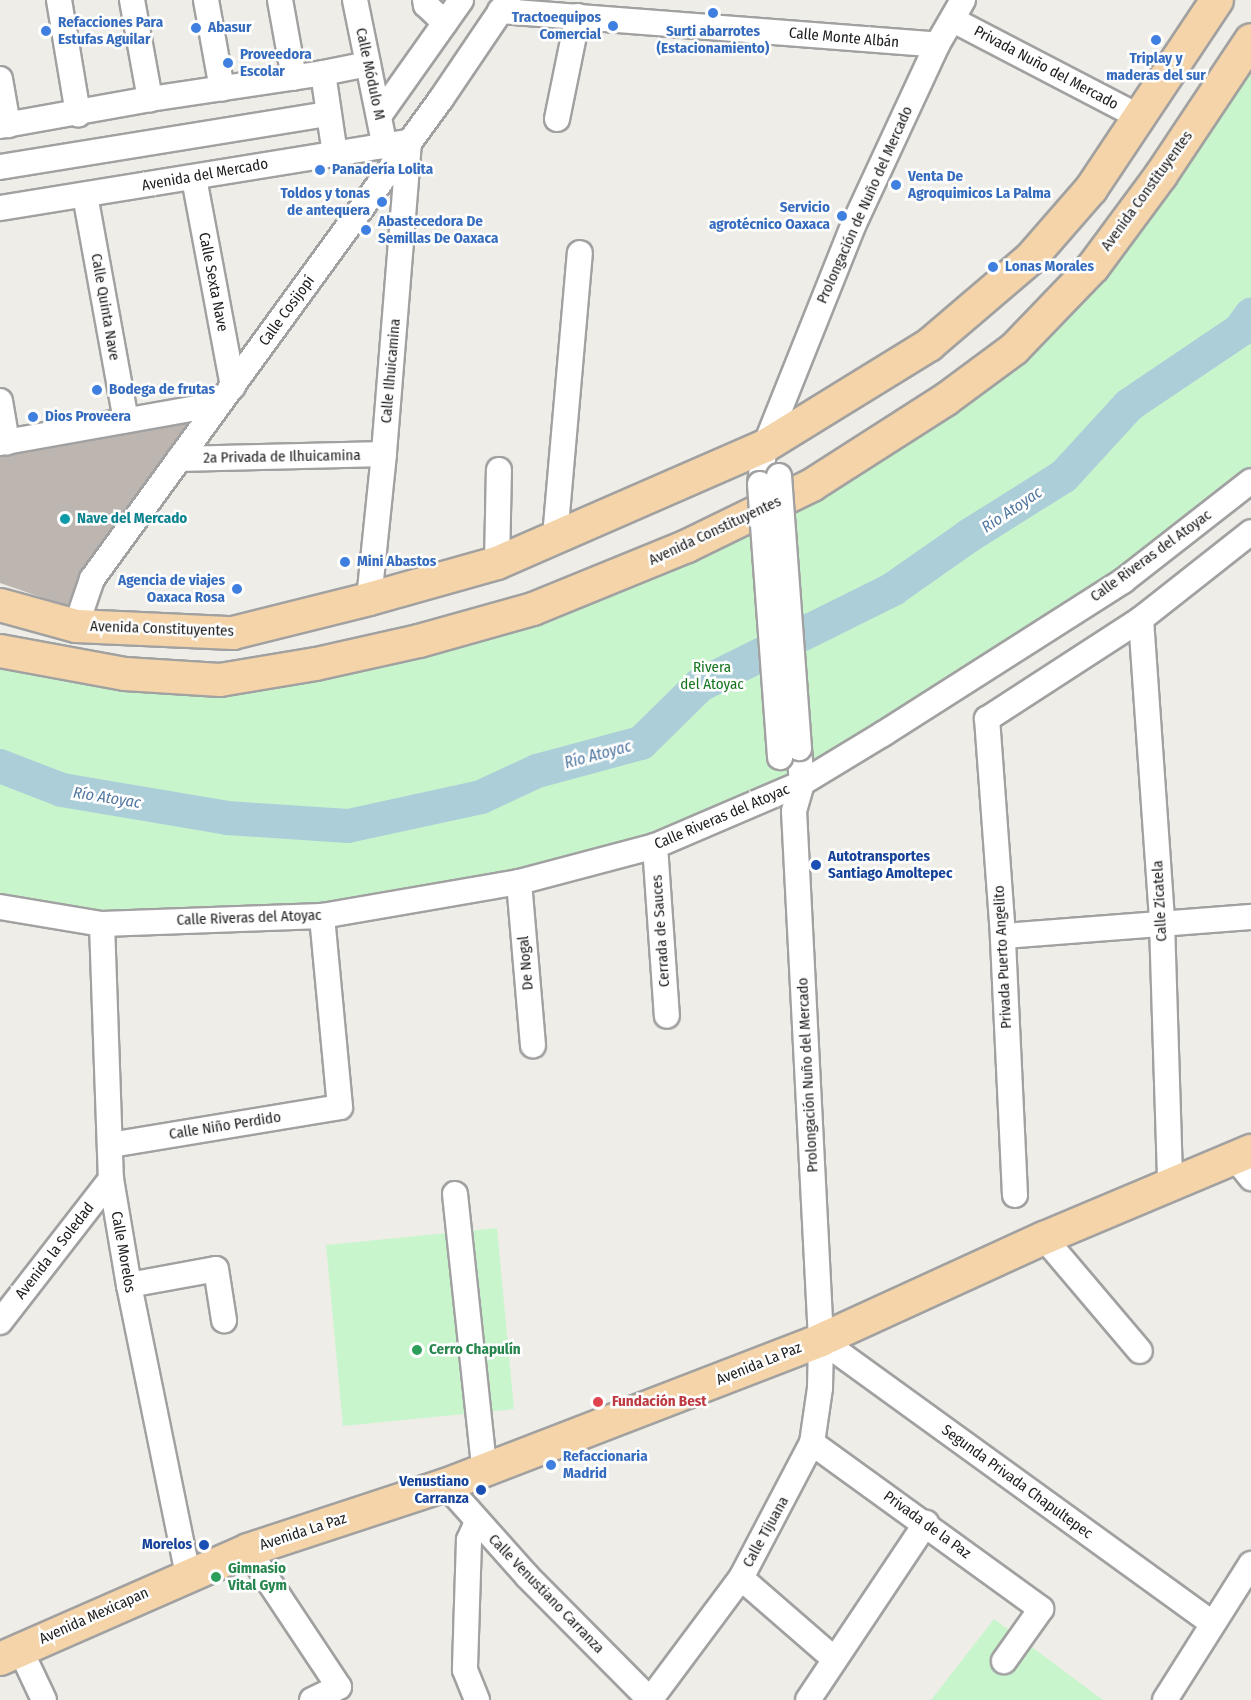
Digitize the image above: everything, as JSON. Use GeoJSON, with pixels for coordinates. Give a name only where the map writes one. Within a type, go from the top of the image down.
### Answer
{"type":"FeatureCollection","features":[{"type":"Feature","properties":{"kind":"main road","name":"Avenida Constituyentes"},"geometry":{"type":"LineString","coordinates":[[0,605],[76,626],[233,633],[369,599],[497,563],[774,433],[929,345],[1031,258],[1092,189],[1217,0]]}},
{"type":"Feature","properties":{"kind":"main road","name":"Avenida Constituyentes"},"geometry":{"type":"LineString","coordinates":[[0,651],[125,674],[220,680],[316,664],[419,641],[533,609],[697,541],[812,485],[945,400],[1014,349],[1093,267],[1161,175],[1251,40]]}},
{"type":"Feature","properties":{"kind":"main road","name":"Avenida La Paz"},"geometry":{"type":"LineString","coordinates":[[188,1574],[248,1550],[487,1470],[821,1340],[1044,1238],[1170,1184],[1246,1162]]}},
{"type":"Feature","properties":{"kind":"main road","name":"Avenida Mexicapan"},"geometry":{"type":"LineString","coordinates":[[10,1654],[188,1574]]}},
{"type":"Feature","properties":{"kind":"street"},"geometry":{"type":"LineString","coordinates":[[59,0],[78,114]]}},
{"type":"Feature","properties":{"kind":"street"},"geometry":{"type":"LineString","coordinates":[[132,0],[150,99]]}},
{"type":"Feature","properties":{"kind":"street"},"geometry":{"type":"LineString","coordinates":[[206,0],[222,89]]}},
{"type":"Feature","properties":{"kind":"street"},"geometry":{"type":"LineString","coordinates":[[280,0],[294,78]]}},
{"type":"Feature","properties":{"kind":"street","name":"Calle Módulo M"},"geometry":{"type":"LineString","coordinates":[[355,0],[385,147]]}},
{"type":"Feature","properties":{"kind":"street"},"geometry":{"type":"LineString","coordinates":[[425,0],[426,5],[445,23]]}},
{"type":"Feature","properties":{"kind":"street"},"geometry":{"type":"LineString","coordinates":[[379,116],[461,0]]}},
{"type":"Feature","properties":{"kind":"street","name":"Calle Monte Albán"},"geometry":{"type":"LineString","coordinates":[[504,6],[578,16],[938,45]]}},
{"type":"Feature","properties":{"kind":"street","name":"Calle Cosijopí"},"geometry":{"type":"LineString","coordinates":[[76,626],[92,579],[441,99],[504,6]]}},
{"type":"Feature","properties":{"kind":"street","name":"Privada Nuño del Mercado"},"geometry":{"type":"LineString","coordinates":[[958,10],[1139,117]]}},
{"type":"Feature","properties":{"kind":"street","name":"Prolongación de Nuño del Mercado"},"geometry":{"type":"LineString","coordinates":[[774,433],[853,226],[938,45],[958,10]]}},
{"type":"Feature","properties":{"kind":"street"},"geometry":{"type":"LineString","coordinates":[[557,119],[578,16]]}},
{"type":"Feature","properties":{"kind":"street"},"geometry":{"type":"LineString","coordinates":[[0,79],[4,126],[150,99],[294,78],[368,64]]}},
{"type":"Feature","properties":{"kind":"street"},"geometry":{"type":"LineString","coordinates":[[323,73],[335,154]]}},
{"type":"Feature","properties":{"kind":"street"},"geometry":{"type":"LineString","coordinates":[[0,167],[329,114]]}},
{"type":"Feature","properties":{"kind":"street","name":"Avenida del Mercado"},"geometry":{"type":"LineString","coordinates":[[0,208],[409,142]]}},
{"type":"Feature","properties":{"kind":"street","name":"Calle Ilhuicamina"},"geometry":{"type":"LineString","coordinates":[[369,599],[384,454],[409,142]]}},
{"type":"Feature","properties":{"kind":"street","name":"Calle Sexta Nave"},"geometry":{"type":"LineString","coordinates":[[194,178],[233,386]]}},
{"type":"Feature","properties":{"kind":"street","name":"Calle Quinta Nave"},"geometry":{"type":"LineString","coordinates":[[85,195],[126,420]]}},
{"type":"Feature","properties":{"kind":"street"},"geometry":{"type":"LineString","coordinates":[[555,537],[580,253]]}},
{"type":"Feature","properties":{"kind":"street"},"geometry":{"type":"LineString","coordinates":[[0,401],[4,443],[218,404]]}},
{"type":"Feature","properties":{"kind":"street","name":"Prolongación Nuño del Mercado"},"geometry":{"type":"LineString","coordinates":[[774,433],[769,480],[790,752],[821,1340]]}},
{"type":"Feature","properties":{"kind":"street","name":"2a Privada de Ilhuicamina"},"geometry":{"type":"LineString","coordinates":[[179,459],[384,454]]}},
{"type":"Feature","properties":{"kind":"street"},"geometry":{"type":"LineString","coordinates":[[497,563],[499,470]]}},
{"type":"Feature","properties":{"kind":"street","name":"Calle Riveras del Atoyac"},"geometry":{"type":"LineString","coordinates":[[0,907],[102,924],[322,916],[519,882],[655,846],[792,795],[1123,581],[1251,481]]}},
{"type":"Feature","properties":{"kind":"street"},"geometry":{"type":"LineString","coordinates":[[1141,619],[1251,532]]}},
{"type":"Feature","properties":{"kind":"street","name":"Privada Puerto Angelito"},"geometry":{"type":"LineString","coordinates":[[1015,1195],[1003,936],[987,718],[1141,619]]}},
{"type":"Feature","properties":{"kind":"street","name":"Calle Zicatela"},"geometry":{"type":"LineString","coordinates":[[1141,619],[1161,923],[1170,1184]]}},
{"type":"Feature","properties":{"kind":"street","name":"Cerrada de Sauces"},"geometry":{"type":"LineString","coordinates":[[655,846],[666,1016]]}},
{"type":"Feature","properties":{"kind":"street","name":"De Nogal"},"geometry":{"type":"LineString","coordinates":[[519,882],[533,1045]]}},
{"type":"Feature","properties":{"kind":"street","name":"Calle Niño Perdido"},"geometry":{"type":"LineString","coordinates":[[111,1145],[340,1107],[322,916]]}},
{"type":"Feature","properties":{"kind":"street"},"geometry":{"type":"LineString","coordinates":[[1003,936],[1251,917]]}},
{"type":"Feature","properties":{"kind":"street","name":"Calle Morelos"},"geometry":{"type":"LineString","coordinates":[[102,924],[111,1179],[129,1285],[188,1574]]}},
{"type":"Feature","properties":{"kind":"street","name":"Avenida la Soledad"},"geometry":{"type":"LineString","coordinates":[[0,1322],[111,1179]]}},
{"type":"Feature","properties":{"kind":"street"},"geometry":{"type":"LineString","coordinates":[[454,1194],[483,1454],[487,1470]]}},
{"type":"Feature","properties":{"kind":"street"},"geometry":{"type":"LineString","coordinates":[[1044,1238],[1140,1351]]}},
{"type":"Feature","properties":{"kind":"street"},"geometry":{"type":"LineString","coordinates":[[129,1285],[216,1269],[224,1320]]}},
{"type":"Feature","properties":{"kind":"street","name":"Calle Tijuana"},"geometry":{"type":"LineString","coordinates":[[650,1700],[741,1578],[812,1443],[820,1388],[821,1340]]}},
{"type":"Feature","properties":{"kind":"street","name":"Segunda Privada Chapultepec"},"geometry":{"type":"LineString","coordinates":[[821,1340],[1212,1623]]}},
{"type":"Feature","properties":{"kind":"street","name":"Privada de la Paz"},"geometry":{"type":"LineString","coordinates":[[812,1443],[926,1523],[1041,1609],[1004,1661]]}},
{"type":"Feature","properties":{"kind":"street","name":"Calle Venustiano Carranza"},"geometry":{"type":"LineString","coordinates":[[446,1485],[477,1522],[650,1700]]}},
{"type":"Feature","properties":{"kind":"street"},"geometry":{"type":"LineString","coordinates":[[477,1522],[469,1540],[465,1670],[477,1700]]}},
{"type":"Feature","properties":{"kind":"street"},"geometry":{"type":"LineString","coordinates":[[808,1700],[833,1658],[926,1523]]}},
{"type":"Feature","properties":{"kind":"street"},"geometry":{"type":"LineString","coordinates":[[248,1550],[339,1687],[312,1700]]}},
{"type":"Feature","properties":{"kind":"street"},"geometry":{"type":"LineString","coordinates":[[1166,1700],[1212,1623],[1250,1568]]}},
{"type":"Feature","properties":{"kind":"street"},"geometry":{"type":"LineString","coordinates":[[741,1578],[833,1658]]}},
{"type":"Feature","properties":{"kind":"street"},"geometry":{"type":"LineString","coordinates":[[10,1654],[44,1700]]}},
{"type":"Feature","properties":{"kind":"green space","name":"Rivera del Atoyac"},"geometry":{"type":"Polygon","coordinates":[[[1251,40],[1251,481],[802,783],[655,846],[322,916],[102,924],[0,901],[0,650],[220,680],[533,609],[812,485],[1014,349],[1251,40]]]}},
{"type":"Feature","properties":{"kind":"green space"},"geometry":{"type":"Polygon","coordinates":[[[497,1228],[514,1409],[343,1426],[326,1245],[497,1228]]]}},
{"type":"Feature","properties":{"kind":"green space"},"geometry":{"type":"Polygon","coordinates":[[[994,1619],[1103,1700],[931,1700],[994,1619]]]}},
{"type":"Feature","properties":{"kind":"building","name":"Nave del Mercado"},"geometry":{"type":"Polygon","coordinates":[[[202,413],[69,607],[0,583],[0,455],[202,413]]]}},
{"type":"Feature","properties":{"kind":"waterway","name":"Río Atoyac"},"geometry":{"type":"LineString","coordinates":[[0,766],[62,790],[227,818],[348,826],[481,797],[537,771],[641,743],[700,685],[893,589],[970,535],[1064,476],[1129,405],[1240,330],[1251,315]]}},
{"type":"Feature","properties":{"kind":"place","name":"Surti abarrotes (Estacionamiento)"},"geometry":{"type":"Point","coordinates":[713,13]}},
{"type":"Feature","properties":{"kind":"place","name":"Tractoequipos Comercial"},"geometry":{"type":"Point","coordinates":[613,26]}},
{"type":"Feature","properties":{"kind":"place","name":"Abasur"},"geometry":{"type":"Point","coordinates":[196,28]}},
{"type":"Feature","properties":{"kind":"place","name":"Refacciones Para Estufas Aguilar"},"geometry":{"type":"Point","coordinates":[46,31]}},
{"type":"Feature","properties":{"kind":"place","name":"Triplay y maderas del sur"},"geometry":{"type":"Point","coordinates":[1156,40]}},
{"type":"Feature","properties":{"kind":"place","name":"Proveedora Escolar"},"geometry":{"type":"Point","coordinates":[228,63]}},
{"type":"Feature","properties":{"kind":"place","name":"Panadería Lolita"},"geometry":{"type":"Point","coordinates":[320,170]}},
{"type":"Feature","properties":{"kind":"place","name":"Venta De Agroquimicos La Palma"},"geometry":{"type":"Point","coordinates":[896,185]}},
{"type":"Feature","properties":{"kind":"place","name":"Toldos y tonas de antequera"},"geometry":{"type":"Point","coordinates":[382,202]}},
{"type":"Feature","properties":{"kind":"place","name":"Servicio agrotécnico Oaxaca"},"geometry":{"type":"Point","coordinates":[842,216]}},
{"type":"Feature","properties":{"kind":"place","name":"Abastecedora De Semillas De Oaxaca"},"geometry":{"type":"Point","coordinates":[366,230]}},
{"type":"Feature","properties":{"kind":"place","name":"Lonas Morales"},"geometry":{"type":"Point","coordinates":[993,267]}},
{"type":"Feature","properties":{"kind":"place","name":"Bodega de frutas"},"geometry":{"type":"Point","coordinates":[97,390]}},
{"type":"Feature","properties":{"kind":"place","name":"Dios Proveera"},"geometry":{"type":"Point","coordinates":[33,417]}},
{"type":"Feature","properties":{"kind":"place","name":"Nave del Mercado"},"geometry":{"type":"Point","coordinates":[65,519]}},
{"type":"Feature","properties":{"kind":"place","name":"Mini Abastos"},"geometry":{"type":"Point","coordinates":[345,562]}},
{"type":"Feature","properties":{"kind":"place","name":"Agencia de viajes Oaxaca Rosa"},"geometry":{"type":"Point","coordinates":[237,589]}},
{"type":"Feature","properties":{"kind":"place","name":"Autotransportes Santiago Amoltepec"},"geometry":{"type":"Point","coordinates":[816,865]}},
{"type":"Feature","properties":{"kind":"place","name":"Cerro Chapulín"},"geometry":{"type":"Point","coordinates":[417,1350]}},
{"type":"Feature","properties":{"kind":"place","name":"Fundación Best"},"geometry":{"type":"Point","coordinates":[598,1402]}},
{"type":"Feature","properties":{"kind":"place","name":"Refaccionaria Madrid"},"geometry":{"type":"Point","coordinates":[551,1465]}},
{"type":"Feature","properties":{"kind":"place","name":"Venustiano Carranza"},"geometry":{"type":"Point","coordinates":[481,1490]}},
{"type":"Feature","properties":{"kind":"place","name":"Morelos"},"geometry":{"type":"Point","coordinates":[204,1545]}},
{"type":"Feature","properties":{"kind":"place","name":"Gimnasio Vital Gym"},"geometry":{"type":"Point","coordinates":[216,1577]}}]}
